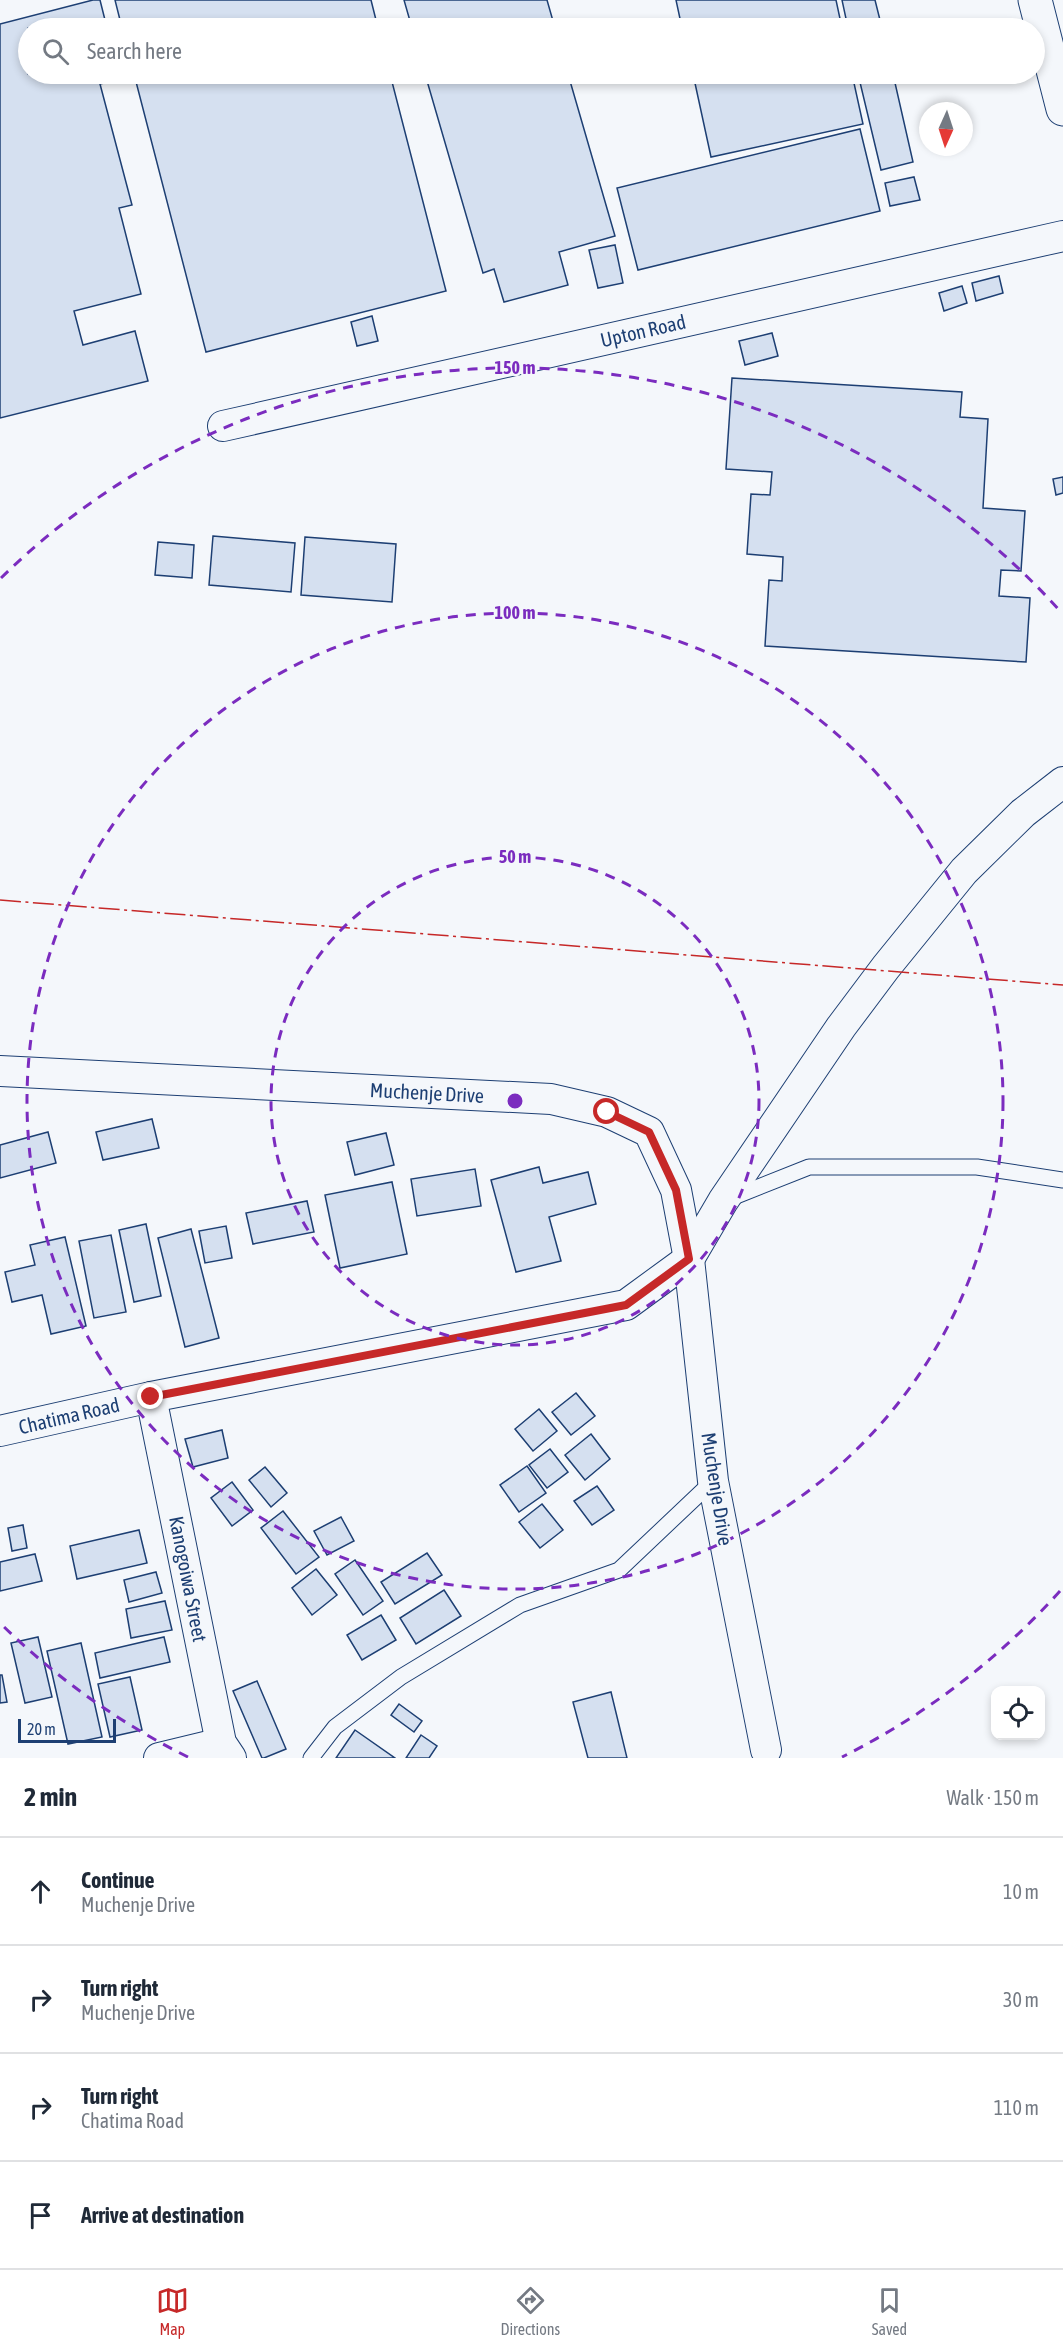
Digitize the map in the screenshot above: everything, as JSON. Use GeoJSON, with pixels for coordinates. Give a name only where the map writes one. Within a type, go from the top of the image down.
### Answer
{"type":"FeatureCollection","features":[{"type":"Feature","properties":{"kind":"main road"},"geometry":{"type":"LineString","coordinates":[[1035,0],[1040,18]]}},
{"type":"Feature","properties":{"kind":"main road"},"geometry":{"type":"LineString","coordinates":[[1045,39],[1063,109]]}},
{"type":"Feature","properties":{"kind":"street","name":"Upton Road"},"geometry":{"type":"LineString","coordinates":[[224,426],[1063,236]]}},
{"type":"Feature","properties":{"kind":"street"},"geometry":{"type":"LineString","coordinates":[[689,1259],[723,1201],[841,1027],[893,958],[964,871],[1023,813],[1063,782]]}},
{"type":"Feature","properties":{"kind":"street","name":"Muchenje Drive"},"geometry":{"type":"LineString","coordinates":[[0,1071],[551,1100],[607,1112],[649,1132],[676,1190],[689,1259],[713,1481],[768,1755]]}},
{"type":"Feature","properties":{"kind":"street","name":"Chatima Road"},"geometry":{"type":"LineString","coordinates":[[0,1431],[151,1397],[626,1305],[689,1259]]}},
{"type":"Feature","properties":{"kind":"street","name":"Kanogoiwa Street"},"geometry":{"type":"LineString","coordinates":[[151,1397],[226,1751]]}},
{"type":"Feature","properties":{"kind":"street"},"geometry":{"type":"LineString","coordinates":[[159,1758],[226,1751]]}},
{"type":"Feature","properties":{"kind":"lane"},"geometry":{"type":"LineString","coordinates":[[723,1201],[809,1167],[977,1167],[1063,1180]]}},
{"type":"Feature","properties":{"kind":"lane"},"geometry":{"type":"LineString","coordinates":[[311,1758],[335,1727],[401,1677],[520,1605],[619,1570],[713,1481]]}},
{"type":"Feature","properties":{"kind":"building"},"geometry":{"type":"Polygon","coordinates":[[[100,0],[104,18],[23,18],[100,0]]]}},
{"type":"Feature","properties":{"kind":"building"},"geometry":{"type":"Polygon","coordinates":[[[115,0],[371,0],[376,18],[120,18],[115,0]]]}},
{"type":"Feature","properties":{"kind":"building"},"geometry":{"type":"Polygon","coordinates":[[[404,0],[547,0],[552,18],[409,18],[404,0]]]}},
{"type":"Feature","properties":{"kind":"building"},"geometry":{"type":"Polygon","coordinates":[[[676,0],[836,0],[840,18],[680,18],[676,0]]]}},
{"type":"Feature","properties":{"kind":"building"},"geometry":{"type":"Polygon","coordinates":[[[842,0],[875,0],[880,18],[846,18],[842,0]]]}},
{"type":"Feature","properties":{"kind":"building"},"geometry":{"type":"Polygon","coordinates":[[[18,19],[18,84],[100,84],[132,205],[119,208],[141,294],[74,311],[83,345],[135,331],[148,381],[0,418],[0,24],[18,19]]]}},
{"type":"Feature","properties":{"kind":"building"},"geometry":{"type":"Polygon","coordinates":[[[137,84],[393,84],[446,291],[206,352],[137,84]]]}},
{"type":"Feature","properties":{"kind":"building"},"geometry":{"type":"Polygon","coordinates":[[[428,84],[571,84],[615,236],[559,252],[568,285],[504,302],[494,269],[483,273],[428,84]]]}},
{"type":"Feature","properties":{"kind":"building"},"geometry":{"type":"Polygon","coordinates":[[[695,84],[854,84],[863,124],[711,157],[695,84]]]}},
{"type":"Feature","properties":{"kind":"building"},"geometry":{"type":"Polygon","coordinates":[[[860,84],[895,84],[913,162],[881,170],[860,84]]]}},
{"type":"Feature","properties":{"kind":"building"},"geometry":{"type":"Polygon","coordinates":[[[860,129],[880,211],[638,270],[617,188],[860,129]]]}},
{"type":"Feature","properties":{"kind":"building"},"geometry":{"type":"Polygon","coordinates":[[[914,177],[920,200],[890,206],[885,183],[914,177]]]}},
{"type":"Feature","properties":{"kind":"building"},"geometry":{"type":"Polygon","coordinates":[[[615,245],[623,283],[598,288],[589,250],[615,245]]]}},
{"type":"Feature","properties":{"kind":"building"},"geometry":{"type":"Polygon","coordinates":[[[999,276],[1003,293],[976,301],[972,283],[999,276]]]}},
{"type":"Feature","properties":{"kind":"building"},"geometry":{"type":"Polygon","coordinates":[[[962,286],[967,303],[944,311],[939,293],[962,286]]]}},
{"type":"Feature","properties":{"kind":"building"},"geometry":{"type":"Polygon","coordinates":[[[372,316],[378,341],[357,346],[351,322],[372,316]]]}},
{"type":"Feature","properties":{"kind":"building"},"geometry":{"type":"Polygon","coordinates":[[[772,333],[778,356],[745,365],[739,341],[772,333]]]}},
{"type":"Feature","properties":{"kind":"building"},"geometry":{"type":"Polygon","coordinates":[[[732,378],[962,392],[960,417],[988,419],[983,508],[1025,511],[1021,571],[1001,570],[999,596],[1030,598],[1026,662],[765,646],[769,580],[782,581],[783,557],[747,554],[751,494],[770,495],[772,472],[726,469],[732,378]]]}},
{"type":"Feature","properties":{"kind":"building"},"geometry":{"type":"Polygon","coordinates":[[[1063,477],[1063,493],[1056,495],[1053,479],[1063,477]]]}},
{"type":"Feature","properties":{"kind":"building"},"geometry":{"type":"Polygon","coordinates":[[[213,536],[295,543],[291,592],[209,585],[213,536]]]}},
{"type":"Feature","properties":{"kind":"building"},"geometry":{"type":"Polygon","coordinates":[[[305,537],[396,544],[392,602],[301,595],[305,537]]]}},
{"type":"Feature","properties":{"kind":"building"},"geometry":{"type":"Polygon","coordinates":[[[158,542],[194,545],[192,578],[155,575],[158,542]]]}},
{"type":"Feature","properties":{"kind":"building"},"geometry":{"type":"Polygon","coordinates":[[[152,1119],[159,1148],[103,1160],[96,1132],[152,1119]]]}},
{"type":"Feature","properties":{"kind":"building"},"geometry":{"type":"Polygon","coordinates":[[[48,1132],[56,1163],[0,1178],[0,1145],[48,1132]]]}},
{"type":"Feature","properties":{"kind":"building"},"geometry":{"type":"Polygon","coordinates":[[[386,1133],[394,1165],[355,1175],[347,1142],[386,1133]]]}},
{"type":"Feature","properties":{"kind":"building"},"geometry":{"type":"Polygon","coordinates":[[[539,1167],[543,1183],[588,1172],[596,1204],[549,1217],[561,1261],[516,1272],[491,1180],[539,1167]]]}},
{"type":"Feature","properties":{"kind":"building"},"geometry":{"type":"Polygon","coordinates":[[[475,1169],[481,1206],[417,1216],[411,1179],[475,1169]]]}},
{"type":"Feature","properties":{"kind":"building"},"geometry":{"type":"Polygon","coordinates":[[[392,1182],[407,1254],[340,1268],[325,1195],[392,1182]]]}},
{"type":"Feature","properties":{"kind":"building"},"geometry":{"type":"Polygon","coordinates":[[[307,1201],[314,1232],[253,1244],[246,1213],[307,1201]]]}},
{"type":"Feature","properties":{"kind":"building"},"geometry":{"type":"Polygon","coordinates":[[[146,1224],[161,1296],[134,1302],[119,1230],[146,1224]]]}},
{"type":"Feature","properties":{"kind":"building"},"geometry":{"type":"Polygon","coordinates":[[[226,1226],[232,1258],[205,1263],[199,1231],[226,1226]]]}},
{"type":"Feature","properties":{"kind":"building"},"geometry":{"type":"Polygon","coordinates":[[[191,1229],[219,1338],[185,1347],[158,1238],[191,1229]]]}},
{"type":"Feature","properties":{"kind":"building"},"geometry":{"type":"Polygon","coordinates":[[[111,1235],[126,1312],[94,1318],[79,1241],[111,1235]]]}},
{"type":"Feature","properties":{"kind":"building"},"geometry":{"type":"Polygon","coordinates":[[[65,1237],[86,1326],[51,1334],[42,1295],[12,1302],[5,1272],[35,1265],[30,1245],[65,1237]]]}},
{"type":"Feature","properties":{"kind":"building"},"geometry":{"type":"Polygon","coordinates":[[[576,1393],[595,1416],[571,1435],[552,1412],[576,1393]]]}},
{"type":"Feature","properties":{"kind":"building"},"geometry":{"type":"Polygon","coordinates":[[[539,1409],[557,1431],[533,1451],[515,1429],[539,1409]]]}},
{"type":"Feature","properties":{"kind":"building"},"geometry":{"type":"Polygon","coordinates":[[[222,1430],[228,1458],[193,1467],[185,1439],[222,1430]]]}},
{"type":"Feature","properties":{"kind":"building"},"geometry":{"type":"Polygon","coordinates":[[[591,1434],[610,1459],[585,1480],[565,1455],[591,1434]]]}},
{"type":"Feature","properties":{"kind":"building"},"geometry":{"type":"Polygon","coordinates":[[[550,1449],[568,1472],[547,1488],[529,1465],[550,1449]]]}},
{"type":"Feature","properties":{"kind":"building"},"geometry":{"type":"Polygon","coordinates":[[[527,1466],[546,1493],[519,1512],[500,1485],[527,1466]]]}},
{"type":"Feature","properties":{"kind":"building"},"geometry":{"type":"Polygon","coordinates":[[[265,1467],[287,1493],[271,1507],[249,1480],[265,1467]]]}},
{"type":"Feature","properties":{"kind":"building"},"geometry":{"type":"Polygon","coordinates":[[[232,1482],[253,1510],[232,1526],[211,1498],[232,1482]]]}},
{"type":"Feature","properties":{"kind":"building"},"geometry":{"type":"Polygon","coordinates":[[[597,1486],[614,1510],[592,1525],[574,1501],[597,1486]]]}},
{"type":"Feature","properties":{"kind":"building"},"geometry":{"type":"Polygon","coordinates":[[[542,1504],[563,1530],[540,1548],[519,1522],[542,1504]]]}},
{"type":"Feature","properties":{"kind":"building"},"geometry":{"type":"Polygon","coordinates":[[[283,1511],[319,1557],[296,1574],[261,1528],[283,1511]]]}},
{"type":"Feature","properties":{"kind":"building"},"geometry":{"type":"Polygon","coordinates":[[[341,1517],[354,1541],[327,1555],[314,1531],[341,1517]]]}},
{"type":"Feature","properties":{"kind":"building"},"geometry":{"type":"Polygon","coordinates":[[[23,1525],[27,1548],[12,1551],[8,1528],[23,1525]]]}},
{"type":"Feature","properties":{"kind":"building"},"geometry":{"type":"Polygon","coordinates":[[[139,1530],[147,1563],[77,1579],[70,1546],[139,1530]]]}},
{"type":"Feature","properties":{"kind":"building"},"geometry":{"type":"Polygon","coordinates":[[[427,1553],[442,1575],[395,1604],[381,1582],[427,1553]]]}},
{"type":"Feature","properties":{"kind":"building"},"geometry":{"type":"Polygon","coordinates":[[[35,1554],[42,1581],[0,1591],[0,1562],[35,1554]]]}},
{"type":"Feature","properties":{"kind":"building"},"geometry":{"type":"Polygon","coordinates":[[[355,1560],[383,1601],[363,1615],[335,1574],[355,1560]]]}},
{"type":"Feature","properties":{"kind":"building"},"geometry":{"type":"Polygon","coordinates":[[[316,1569],[337,1595],[312,1615],[292,1588],[316,1569]]]}},
{"type":"Feature","properties":{"kind":"building"},"geometry":{"type":"Polygon","coordinates":[[[156,1572],[162,1593],[129,1602],[124,1580],[156,1572]]]}},
{"type":"Feature","properties":{"kind":"building"},"geometry":{"type":"Polygon","coordinates":[[[444,1590],[461,1616],[416,1644],[400,1618],[444,1590]]]}},
{"type":"Feature","properties":{"kind":"building"},"geometry":{"type":"Polygon","coordinates":[[[165,1601],[172,1630],[131,1638],[126,1609],[165,1601]]]}},
{"type":"Feature","properties":{"kind":"building"},"geometry":{"type":"Polygon","coordinates":[[[381,1615],[396,1640],[362,1660],[347,1635],[381,1615]]]}},
{"type":"Feature","properties":{"kind":"building"},"geometry":{"type":"Polygon","coordinates":[[[38,1637],[52,1697],[25,1703],[11,1643],[38,1637]]]}},
{"type":"Feature","properties":{"kind":"building"},"geometry":{"type":"Polygon","coordinates":[[[164,1637],[170,1662],[100,1678],[95,1653],[164,1637]]]}},
{"type":"Feature","properties":{"kind":"building"},"geometry":{"type":"Polygon","coordinates":[[[81,1643],[102,1737],[68,1744],[47,1651],[81,1643]]]}},
{"type":"Feature","properties":{"kind":"building"},"geometry":{"type":"Polygon","coordinates":[[[0,1675],[2,1675],[7,1702],[0,1703],[0,1675]]]}},
{"type":"Feature","properties":{"kind":"building"},"geometry":{"type":"Polygon","coordinates":[[[130,1677],[142,1730],[110,1737],[98,1684],[130,1677]]]}},
{"type":"Feature","properties":{"kind":"building"},"geometry":{"type":"Polygon","coordinates":[[[257,1681],[286,1749],[264,1758],[262,1758],[233,1691],[257,1681]]]}},
{"type":"Feature","properties":{"kind":"building"},"geometry":{"type":"Polygon","coordinates":[[[611,1692],[627,1758],[588,1758],[573,1702],[611,1692]]]}},
{"type":"Feature","properties":{"kind":"building"},"geometry":{"type":"Polygon","coordinates":[[[399,1704],[422,1721],[414,1732],[391,1715],[399,1704]]]}},
{"type":"Feature","properties":{"kind":"building"},"geometry":{"type":"Polygon","coordinates":[[[355,1730],[395,1758],[336,1758],[355,1730]]]}},
{"type":"Feature","properties":{"kind":"building"},"geometry":{"type":"Polygon","coordinates":[[[421,1735],[437,1746],[429,1758],[406,1758],[421,1735]]]}},
{"type":"Feature","properties":{"kind":"power"},"geometry":{"type":"LineString","coordinates":[[0,900],[1063,985]]}},
{"type":"Feature","properties":{"kind":"route"},"geometry":{"type":"LineString","coordinates":[[151,1397],[626,1305],[689,1259],[676,1190],[649,1132],[607,1112]]}}]}
